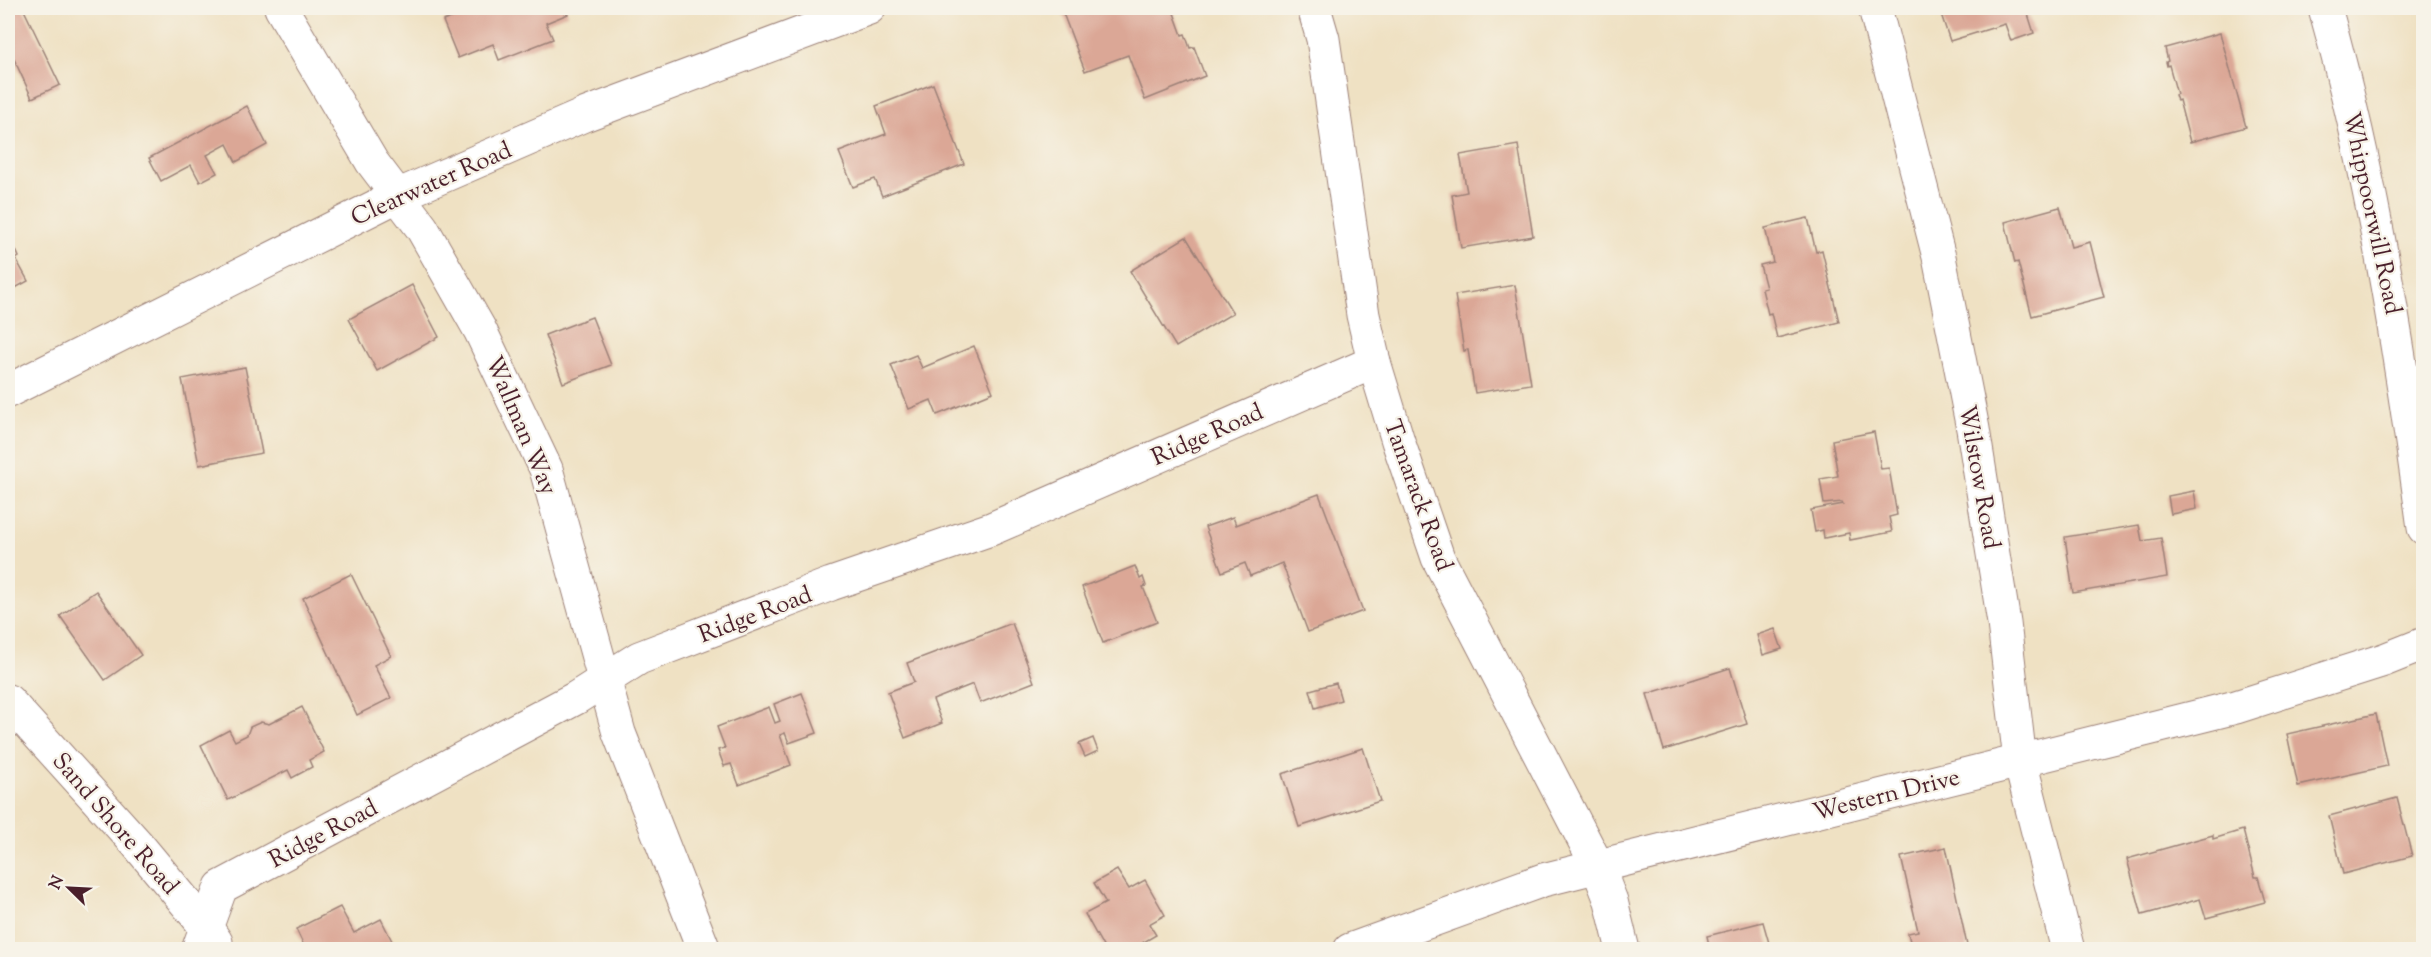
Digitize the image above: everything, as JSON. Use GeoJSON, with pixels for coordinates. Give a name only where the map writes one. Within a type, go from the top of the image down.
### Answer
{"type":"FeatureCollection","features":[{"type":"Feature","properties":{"kind":"street","name":"Wallman Way"},"geometry":{"type":"LineString","coordinates":[[281,8],[372,162],[422,228],[480,330],[546,470],[619,733],[704,950]]}},
{"type":"Feature","properties":{"kind":"street","name":"Clearwater Road"},"geometry":{"type":"LineString","coordinates":[[8,391],[397,196],[584,115],[869,8]]}},
{"type":"Feature","properties":{"kind":"street","name":"Tamarack Road"},"geometry":{"type":"LineString","coordinates":[[1314,8],[1323,39],[1363,315],[1374,362],[1438,558],[1597,865],[1611,901],[1623,950]]}},
{"type":"Feature","properties":{"kind":"street","name":"Wilstow Road"},"geometry":{"type":"LineString","coordinates":[[1875,8],[1939,257],[1973,429],[2004,623],[2019,761],[2068,950]]}},
{"type":"Feature","properties":{"kind":"street","name":"Whippoorwill Road"},"geometry":{"type":"LineString","coordinates":[[2325,8],[2344,74],[2395,323],[2424,528]]}},
{"type":"Feature","properties":{"kind":"street","name":"Ridge Road"},"geometry":{"type":"LineString","coordinates":[[208,942],[221,887],[604,681],[639,658],[831,584],[991,529],[1374,362]]}},
{"type":"Feature","properties":{"kind":"street","name":"Western Drive"},"geometry":{"type":"LineString","coordinates":[[1350,950],[1543,880],[2236,707],[2384,660],[2424,644]]}},
{"type":"Feature","properties":{"kind":"street","name":"Sand Shore Road"},"geometry":{"type":"LineString","coordinates":[[8,701],[137,844],[208,942]]}},
{"type":"Feature","properties":{"kind":"building"},"geometry":{"type":"Polygon","coordinates":[[[8,8],[23,8],[60,85],[32,98],[8,46],[8,8]]]}},
{"type":"Feature","properties":{"kind":"building"},"geometry":{"type":"Polygon","coordinates":[[[478,8],[566,8],[568,14],[546,23],[553,39],[499,60],[493,44],[458,58],[443,21],[478,8]]]}},
{"type":"Feature","properties":{"kind":"building"},"geometry":{"type":"Polygon","coordinates":[[[1061,8],[1179,8],[1180,10],[1174,13],[1182,35],[1185,34],[1190,48],[1194,47],[1205,76],[1145,100],[1128,55],[1085,71],[1061,8]]]}},
{"type":"Feature","properties":{"kind":"building"},"geometry":{"type":"Polygon","coordinates":[[[1939,8],[2026,8],[2034,33],[2011,41],[2005,24],[1950,41],[1939,8]]]}},
{"type":"Feature","properties":{"kind":"building"},"geometry":{"type":"Polygon","coordinates":[[[2220,33],[2246,127],[2190,142],[2179,100],[2177,101],[2175,95],[2177,94],[2169,65],[2167,66],[2165,48],[2220,33]]]}},
{"type":"Feature","properties":{"kind":"building"},"geometry":{"type":"Polygon","coordinates":[[[933,84],[964,164],[882,196],[875,179],[853,187],[839,152],[886,134],[876,106],[933,84]]]}},
{"type":"Feature","properties":{"kind":"building"},"geometry":{"type":"Polygon","coordinates":[[[247,106],[267,145],[236,162],[227,144],[207,155],[217,173],[200,182],[191,165],[161,181],[149,158],[247,106]]]}},
{"type":"Feature","properties":{"kind":"building"},"geometry":{"type":"Polygon","coordinates":[[[1518,145],[1533,236],[1461,248],[1452,195],[1467,192],[1460,155],[1518,145]]]}},
{"type":"Feature","properties":{"kind":"building"},"geometry":{"type":"Polygon","coordinates":[[[2060,207],[2071,247],[2090,242],[2104,297],[2032,316],[2005,222],[2060,207]]]}},
{"type":"Feature","properties":{"kind":"building"},"geometry":{"type":"Polygon","coordinates":[[[1808,218],[1816,252],[1822,250],[1839,322],[1777,338],[1762,289],[1766,288],[1760,265],[1773,262],[1765,228],[1808,218]]]}},
{"type":"Feature","properties":{"kind":"building"},"geometry":{"type":"Polygon","coordinates":[[[1186,237],[1233,313],[1176,347],[1130,271],[1186,237]]]}},
{"type":"Feature","properties":{"kind":"building"},"geometry":{"type":"Polygon","coordinates":[[[8,242],[13,252],[16,250],[19,257],[16,259],[28,281],[8,292],[8,242]]]}},
{"type":"Feature","properties":{"kind":"building"},"geometry":{"type":"Polygon","coordinates":[[[412,285],[439,337],[377,371],[349,319],[412,285]]]}},
{"type":"Feature","properties":{"kind":"building"},"geometry":{"type":"Polygon","coordinates":[[[1515,285],[1531,384],[1475,393],[1468,350],[1464,351],[1455,295],[1515,285]]]}},
{"type":"Feature","properties":{"kind":"building"},"geometry":{"type":"Polygon","coordinates":[[[592,317],[611,365],[563,383],[545,335],[592,317]]]}},
{"type":"Feature","properties":{"kind":"building"},"geometry":{"type":"Polygon","coordinates":[[[974,346],[993,392],[937,415],[931,400],[909,409],[891,365],[916,355],[922,368],[974,346]]]}},
{"type":"Feature","properties":{"kind":"building"},"geometry":{"type":"Polygon","coordinates":[[[245,367],[262,453],[199,465],[182,379],[245,367]]]}},
{"type":"Feature","properties":{"kind":"building"},"geometry":{"type":"Polygon","coordinates":[[[1874,432],[1881,469],[1889,468],[1897,515],[1889,517],[1892,532],[1850,540],[1849,533],[1824,538],[1823,530],[1815,532],[1811,510],[1843,504],[1842,502],[1824,504],[1820,479],[1838,476],[1832,440],[1874,432]]]}},
{"type":"Feature","properties":{"kind":"building"},"geometry":{"type":"Polygon","coordinates":[[[2194,491],[2197,509],[2171,514],[2168,496],[2194,491]]]}},
{"type":"Feature","properties":{"kind":"building"},"geometry":{"type":"Polygon","coordinates":[[[1319,494],[1363,611],[1308,632],[1282,563],[1250,576],[1245,563],[1222,572],[1205,527],[1233,517],[1236,525],[1319,494]]]}},
{"type":"Feature","properties":{"kind":"building"},"geometry":{"type":"Polygon","coordinates":[[[2139,525],[2142,541],[2161,538],[2167,577],[2073,593],[2065,537],[2139,525]]]}},
{"type":"Feature","properties":{"kind":"building"},"geometry":{"type":"Polygon","coordinates":[[[1135,566],[1140,579],[1143,577],[1146,586],[1143,587],[1157,622],[1103,643],[1082,587],[1135,566]]]}},
{"type":"Feature","properties":{"kind":"building"},"geometry":{"type":"Polygon","coordinates":[[[351,574],[391,656],[374,665],[391,698],[357,715],[303,598],[351,574]]]}},
{"type":"Feature","properties":{"kind":"building"},"geometry":{"type":"Polygon","coordinates":[[[96,591],[141,655],[105,680],[60,616],[96,591]]]}},
{"type":"Feature","properties":{"kind":"building"},"geometry":{"type":"Polygon","coordinates":[[[1012,623],[1034,682],[980,703],[973,684],[933,700],[942,723],[905,738],[888,692],[914,682],[907,663],[1012,623]]]}},
{"type":"Feature","properties":{"kind":"building"},"geometry":{"type":"Polygon","coordinates":[[[1775,629],[1782,649],[1763,655],[1757,635],[1775,629]]]}},
{"type":"Feature","properties":{"kind":"building"},"geometry":{"type":"Polygon","coordinates":[[[1730,668],[1747,724],[1664,750],[1647,694],[1730,668]]]}},
{"type":"Feature","properties":{"kind":"building"},"geometry":{"type":"Polygon","coordinates":[[[1336,683],[1341,700],[1315,708],[1310,690],[1336,683]]]}},
{"type":"Feature","properties":{"kind":"building"},"geometry":{"type":"Polygon","coordinates":[[[802,693],[817,733],[789,743],[785,733],[780,735],[791,765],[739,785],[731,764],[724,766],[718,750],[725,748],[717,727],[769,707],[775,723],[780,721],[774,704],[802,693]]]}},
{"type":"Feature","properties":{"kind":"building"},"geometry":{"type":"Polygon","coordinates":[[[302,707],[324,752],[309,760],[312,767],[292,778],[288,770],[228,800],[201,745],[229,730],[235,741],[247,735],[250,727],[261,722],[269,724],[302,707]]]}},
{"type":"Feature","properties":{"kind":"building"},"geometry":{"type":"Polygon","coordinates":[[[2376,714],[2387,766],[2298,786],[2287,734],[2376,714]]]}},
{"type":"Feature","properties":{"kind":"building"},"geometry":{"type":"Polygon","coordinates":[[[1093,738],[1098,751],[1085,757],[1079,744],[1093,738]]]}},
{"type":"Feature","properties":{"kind":"building"},"geometry":{"type":"Polygon","coordinates":[[[1363,748],[1380,801],[1299,827],[1282,774],[1363,748]]]}},
{"type":"Feature","properties":{"kind":"building"},"geometry":{"type":"Polygon","coordinates":[[[2397,798],[2412,856],[2343,874],[2329,816],[2397,798]]]}},
{"type":"Feature","properties":{"kind":"building"},"geometry":{"type":"Polygon","coordinates":[[[2243,830],[2255,877],[2258,877],[2265,902],[2206,918],[2200,899],[2142,915],[2127,859],[2213,835],[2213,839],[2243,830]]]}},
{"type":"Feature","properties":{"kind":"building"},"geometry":{"type":"Polygon","coordinates":[[[1946,847],[1968,950],[1912,950],[1908,933],[1918,931],[1901,857],[1946,847]]]}},
{"type":"Feature","properties":{"kind":"building"},"geometry":{"type":"Polygon","coordinates":[[[1117,870],[1129,889],[1145,880],[1165,915],[1149,924],[1156,935],[1130,950],[1105,950],[1085,914],[1106,903],[1094,883],[1117,870]]]}},
{"type":"Feature","properties":{"kind":"building"},"geometry":{"type":"Polygon","coordinates":[[[340,907],[354,933],[381,919],[394,945],[386,950],[306,950],[296,929],[340,907]]]}},
{"type":"Feature","properties":{"kind":"building"},"geometry":{"type":"Polygon","coordinates":[[[1763,922],[1771,950],[1710,950],[1707,936],[1763,922]]]}}]}
